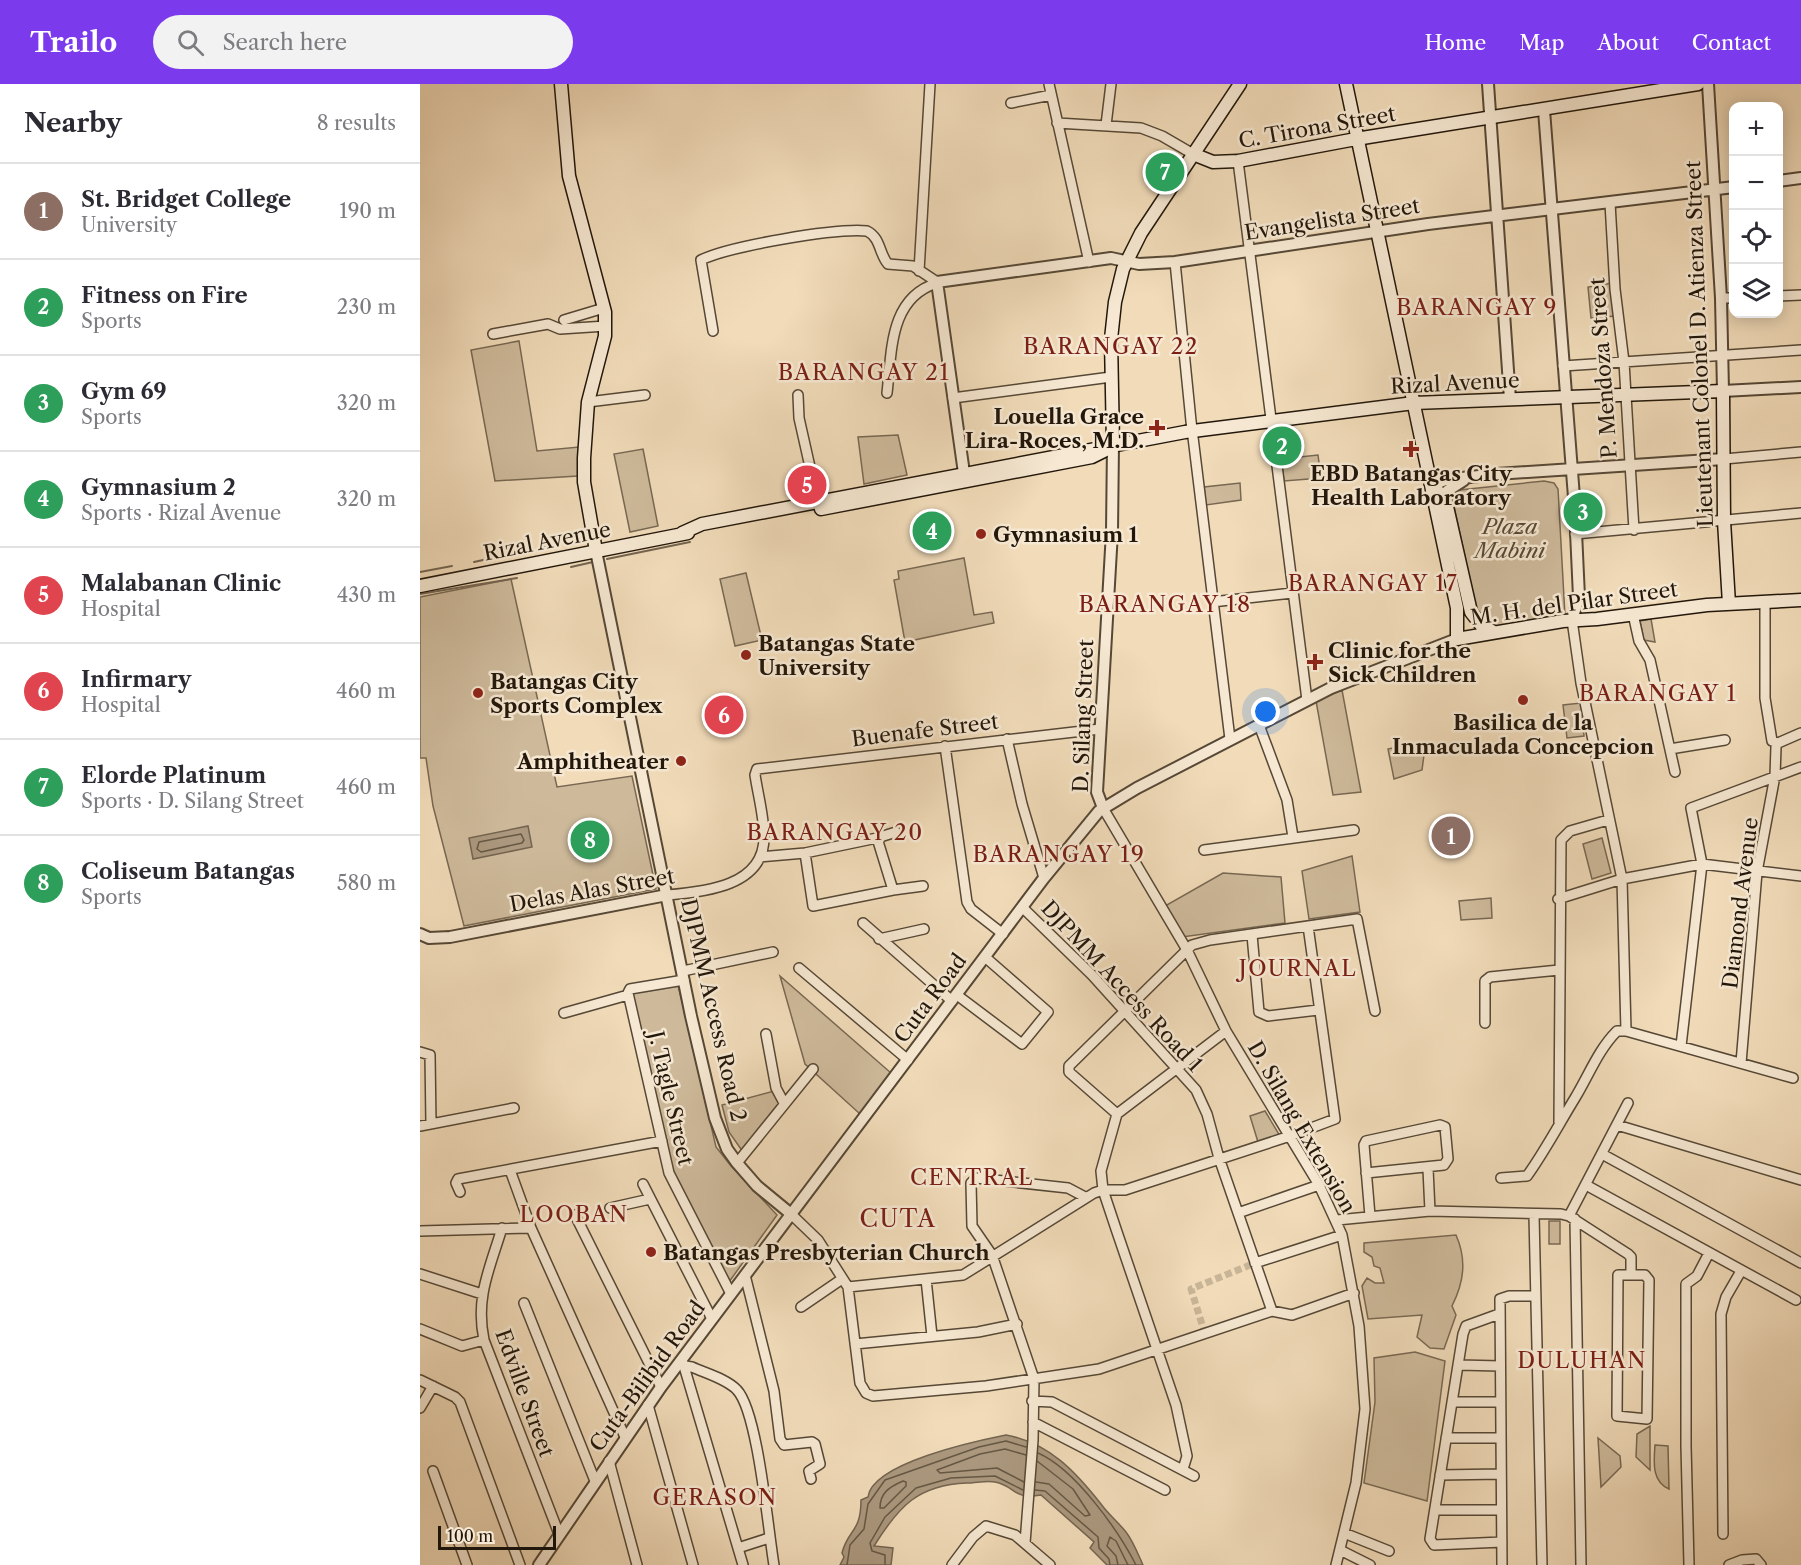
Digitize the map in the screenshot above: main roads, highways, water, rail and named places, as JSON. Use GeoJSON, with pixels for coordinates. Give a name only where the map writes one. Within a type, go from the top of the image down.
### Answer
{"type":"FeatureCollection","features":[{"type":"Feature","properties":{"kind":"main road"},"geometry":{"type":"LineString","coordinates":[[561,84],[569,176],[604,308],[606,327],[588,402],[584,482],[596,551]]}},
{"type":"Feature","properties":{"kind":"main road","name":"D. Silang Street"},"geometry":{"type":"LineString","coordinates":[[1113,444],[1111,377],[1114,312],[1119,281],[1141,233],[1240,84]]}},
{"type":"Feature","properties":{"kind":"main road"},"geometry":{"type":"LineString","coordinates":[[1346,84],[1458,618],[1474,616]]}},
{"type":"Feature","properties":{"kind":"main road","name":"C. Tirona Street"},"geometry":{"type":"LineString","coordinates":[[1193,154],[1213,162],[1239,161],[1356,139],[1698,84]]}},
{"type":"Feature","properties":{"kind":"main road","name":"Rizal Avenue"},"geometry":{"type":"LineString","coordinates":[[420,586],[682,533],[702,524],[819,506],[1113,444],[1193,431],[1273,423],[1414,403],[1723,391]]}},
{"type":"Feature","properties":{"kind":"main road","name":"Lieutenant Colonel D. Atienza Street"},"geometry":{"type":"LineString","coordinates":[[1723,391],[1724,521],[1729,604]]}},
{"type":"Feature","properties":{"kind":"main road"},"geometry":{"type":"LineString","coordinates":[[1432,486],[1445,498],[1474,616],[1481,625],[1492,631]]}},
{"type":"Feature","properties":{"kind":"main road","name":"M. H. del Pilar Street"},"geometry":{"type":"LineString","coordinates":[[1458,618],[1457,639],[1492,631],[1572,620],[1729,604],[1801,600]]}},
{"type":"Feature","properties":{"kind":"water"},"geometry":{"type":"Polygon","coordinates":[[[528,826],[532,847],[473,859],[469,838],[528,826]]]}},
{"type":"Feature","properties":{"kind":"water"},"geometry":{"type":"Polygon","coordinates":[[[1006,1435],[1021,1439],[1048,1452],[1071,1470],[1126,1532],[1143,1565],[1107,1565],[1090,1548],[1094,1542],[1041,1495],[1025,1496],[1002,1484],[989,1481],[935,1488],[923,1493],[901,1509],[874,1546],[893,1548],[891,1565],[840,1565],[844,1557],[842,1553],[845,1545],[859,1519],[861,1500],[868,1497],[874,1485],[887,1474],[906,1464],[950,1448],[1006,1435]]]}},
{"type":"Feature","properties":{"kind":"waterway"},"geometry":{"type":"LineString","coordinates":[[607,559],[690,542]]}},
{"type":"Feature","properties":{"kind":"waterway"},"geometry":{"type":"LineString","coordinates":[[539,548],[551,546]]}},
{"type":"Feature","properties":{"kind":"waterway"},"geometry":{"type":"LineString","coordinates":[[474,562],[529,550]]}},
{"type":"Feature","properties":{"kind":"waterway"},"geometry":{"type":"LineString","coordinates":[[571,567],[593,562]]}},
{"type":"Feature","properties":{"kind":"waterway"},"geometry":{"type":"LineString","coordinates":[[420,572],[452,566]]}},
{"type":"Feature","properties":{"kind":"waterway"},"geometry":{"type":"LineString","coordinates":[[420,594],[517,578]]}},
{"type":"Feature","properties":{"kind":"tunnel"},"geometry":{"type":"LineString","coordinates":[[1205,1334],[1191,1289],[1255,1263]]}},
{"type":"Feature","properties":{"kind":"place","name":"Elorde Platinum"},"geometry":{"type":"Point","coordinates":[1165,172]}},
{"type":"Feature","properties":{"kind":"place","name":"Louella Grace Lira-Roces, M.D."},"geometry":{"type":"Point","coordinates":[1157,428]}},
{"type":"Feature","properties":{"kind":"place","name":"Fitness on Fire"},"geometry":{"type":"Point","coordinates":[1282,446]}},
{"type":"Feature","properties":{"kind":"place","name":"EBD Batangas City Health Laboratory"},"geometry":{"type":"Point","coordinates":[1411,449]}},
{"type":"Feature","properties":{"kind":"place","name":"Malabanan Clinic"},"geometry":{"type":"Point","coordinates":[807,485]}},
{"type":"Feature","properties":{"kind":"place","name":"Gym 69"},"geometry":{"type":"Point","coordinates":[1583,512]}},
{"type":"Feature","properties":{"kind":"place","name":"Gymnasium 2"},"geometry":{"type":"Point","coordinates":[932,531]}},
{"type":"Feature","properties":{"kind":"place","name":"Gymnasium 1"},"geometry":{"type":"Point","coordinates":[981,534]}},
{"type":"Feature","properties":{"kind":"place","name":"Batangas State University"},"geometry":{"type":"Point","coordinates":[746,655]}},
{"type":"Feature","properties":{"kind":"place","name":"Clinic for the Sick Children"},"geometry":{"type":"Point","coordinates":[1315,662]}},
{"type":"Feature","properties":{"kind":"place","name":"Batangas City Sports Complex"},"geometry":{"type":"Point","coordinates":[478,693]}},
{"type":"Feature","properties":{"kind":"place","name":"Basilica de la Inmaculada Concepcion"},"geometry":{"type":"Point","coordinates":[1523,700]}},
{"type":"Feature","properties":{"kind":"place","name":"Infirmary"},"geometry":{"type":"Point","coordinates":[724,715]}},
{"type":"Feature","properties":{"kind":"place","name":"Amphitheater"},"geometry":{"type":"Point","coordinates":[681,761]}},
{"type":"Feature","properties":{"kind":"place","name":"St. Bridget College"},"geometry":{"type":"Point","coordinates":[1451,836]}},
{"type":"Feature","properties":{"kind":"place","name":"Coliseum Batangas"},"geometry":{"type":"Point","coordinates":[590,840]}},
{"type":"Feature","properties":{"kind":"place","name":"Batangas Presbyterian Church"},"geometry":{"type":"Point","coordinates":[651,1252]}},
{"type":"Feature","properties":{"kind":"district","name":"BARANGAY 9"},"geometry":{"type":"Point","coordinates":[1477,307]}},
{"type":"Feature","properties":{"kind":"district","name":"BARANGAY 22"},"geometry":{"type":"Point","coordinates":[1111,346]}},
{"type":"Feature","properties":{"kind":"district","name":"BARANGAY 21"},"geometry":{"type":"Point","coordinates":[864,372]}},
{"type":"Feature","properties":{"kind":"district","name":"BARANGAY 17"},"geometry":{"type":"Point","coordinates":[1373,583]}},
{"type":"Feature","properties":{"kind":"district","name":"BARANGAY 18"},"geometry":{"type":"Point","coordinates":[1165,604]}},
{"type":"Feature","properties":{"kind":"district","name":"BARANGAY 1"},"geometry":{"type":"Point","coordinates":[1658,693]}},
{"type":"Feature","properties":{"kind":"district","name":"BARANGAY 20"},"geometry":{"type":"Point","coordinates":[835,832]}},
{"type":"Feature","properties":{"kind":"district","name":"BARANGAY 19"},"geometry":{"type":"Point","coordinates":[1059,854]}},
{"type":"Feature","properties":{"kind":"district","name":"JOURNAL"},"geometry":{"type":"Point","coordinates":[1298,968]}},
{"type":"Feature","properties":{"kind":"district","name":"CENTRAL"},"geometry":{"type":"Point","coordinates":[972,1177]}},
{"type":"Feature","properties":{"kind":"district","name":"LOOBAN"},"geometry":{"type":"Point","coordinates":[574,1214]}},
{"type":"Feature","properties":{"kind":"district","name":"CUTA"},"geometry":{"type":"Point","coordinates":[898,1218]}},
{"type":"Feature","properties":{"kind":"district","name":"DULUHAN"},"geometry":{"type":"Point","coordinates":[1582,1360]}},
{"type":"Feature","properties":{"kind":"district","name":"GERASON"},"geometry":{"type":"Point","coordinates":[715,1497]}},
{"type":"Feature","properties":{"kind":"park label","name":"Plaza Mabini"},"geometry":{"type":"Point","coordinates":[1510,538]}}]}
